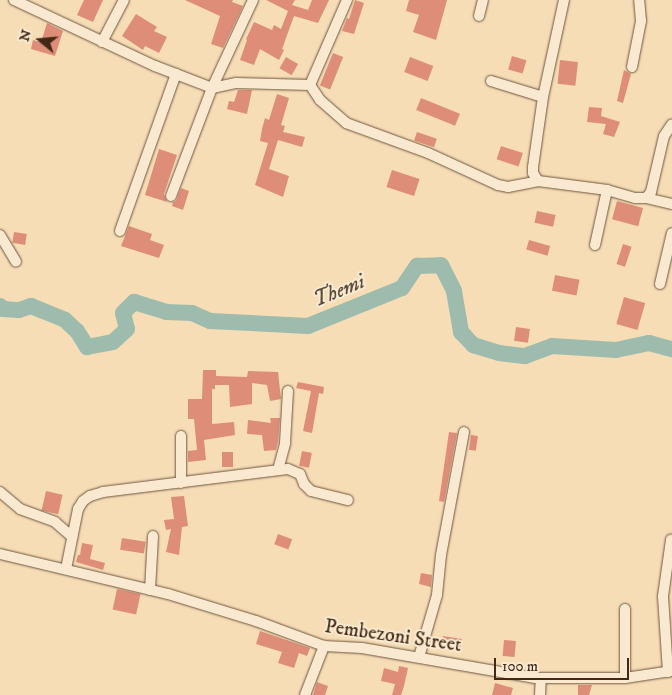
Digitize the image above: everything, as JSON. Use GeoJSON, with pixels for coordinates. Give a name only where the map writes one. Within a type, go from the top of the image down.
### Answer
{"type":"FeatureCollection","features":[{"type":"Feature","properties":{"kind":"street"},"geometry":{"type":"LineString","coordinates":[[14,0],[102,42],[212,88],[236,83],[310,85]]}},
{"type":"Feature","properties":{"kind":"street"},"geometry":{"type":"LineString","coordinates":[[102,42],[124,0]]}},
{"type":"Feature","properties":{"kind":"street"},"geometry":{"type":"LineString","coordinates":[[171,196],[212,88],[253,0]]}},
{"type":"Feature","properties":{"kind":"street"},"geometry":{"type":"LineString","coordinates":[[310,85],[347,0]]}},
{"type":"Feature","properties":{"kind":"street"},"geometry":{"type":"LineString","coordinates":[[479,16],[483,0]]}},
{"type":"Feature","properties":{"kind":"street"},"geometry":{"type":"LineString","coordinates":[[538,180],[533,173],[533,167],[543,97],[564,0]]}},
{"type":"Feature","properties":{"kind":"street"},"geometry":{"type":"LineString","coordinates":[[632,67],[641,21],[639,0]]}},
{"type":"Feature","properties":{"kind":"street"},"geometry":{"type":"LineString","coordinates":[[120,232],[176,74]]}},
{"type":"Feature","properties":{"kind":"street"},"geometry":{"type":"LineString","coordinates":[[491,81],[543,97]]}},
{"type":"Feature","properties":{"kind":"street"},"geometry":{"type":"LineString","coordinates":[[310,85],[320,100],[346,124],[428,154],[498,185],[508,186],[538,180],[607,190],[635,198],[646,198],[672,204]]}},
{"type":"Feature","properties":{"kind":"street"},"geometry":{"type":"LineString","coordinates":[[646,198],[650,192],[664,136],[672,124]]}},
{"type":"Feature","properties":{"kind":"street"},"geometry":{"type":"LineString","coordinates":[[595,245],[607,190]]}},
{"type":"Feature","properties":{"kind":"street"},"geometry":{"type":"LineString","coordinates":[[0,234],[16,262]]}},
{"type":"Feature","properties":{"kind":"street"},"geometry":{"type":"LineString","coordinates":[[660,284],[672,234]]}},
{"type":"Feature","properties":{"kind":"street"},"geometry":{"type":"LineString","coordinates":[[278,470],[285,443],[288,391]]}},
{"type":"Feature","properties":{"kind":"street"},"geometry":{"type":"LineString","coordinates":[[419,657],[437,595],[441,554],[464,432]]}},
{"type":"Feature","properties":{"kind":"street"},"geometry":{"type":"LineString","coordinates":[[180,436],[181,483]]}},
{"type":"Feature","properties":{"kind":"street"},"geometry":{"type":"LineString","coordinates":[[66,569],[78,509],[83,501],[90,496],[103,492],[278,470],[296,471],[311,491],[348,500]]}},
{"type":"Feature","properties":{"kind":"street"},"geometry":{"type":"LineString","coordinates":[[0,492],[20,509],[55,522],[72,537]]}},
{"type":"Feature","properties":{"kind":"street"},"geometry":{"type":"LineString","coordinates":[[150,590],[153,536]]}},
{"type":"Feature","properties":{"kind":"street"},"geometry":{"type":"LineString","coordinates":[[670,671],[663,596],[671,540]]}},
{"type":"Feature","properties":{"kind":"street","name":"Pembezoni Street"},"geometry":{"type":"LineString","coordinates":[[0,554],[150,590],[248,619],[324,646],[362,648],[541,678],[625,678],[670,671]]}},
{"type":"Feature","properties":{"kind":"street"},"geometry":{"type":"LineString","coordinates":[[625,609],[625,678]]}},
{"type":"Feature","properties":{"kind":"street"},"geometry":{"type":"LineString","coordinates":[[305,695],[324,646]]}},
{"type":"Feature","properties":{"kind":"street"},"geometry":{"type":"LineString","coordinates":[[540,695],[541,678]]}},
{"type":"Feature","properties":{"kind":"building"},"geometry":{"type":"Polygon","coordinates":[[[84,0],[103,0],[93,22],[77,15],[84,0]]]}},
{"type":"Feature","properties":{"kind":"building"},"geometry":{"type":"Polygon","coordinates":[[[185,0],[233,0],[232,2],[243,6],[223,48],[211,44],[220,16],[185,0]]]}},
{"type":"Feature","properties":{"kind":"building"},"geometry":{"type":"Polygon","coordinates":[[[266,0],[295,0],[292,5],[308,10],[312,0],[329,0],[318,23],[294,16],[282,49],[284,50],[279,60],[260,49],[254,65],[240,60],[246,39],[254,22],[272,30],[274,25],[281,29],[288,11],[266,0]]]}},
{"type":"Feature","properties":{"kind":"building"},"geometry":{"type":"Polygon","coordinates":[[[355,0],[364,3],[354,34],[342,31],[347,18],[349,19],[355,0]]]}},
{"type":"Feature","properties":{"kind":"building"},"geometry":{"type":"Polygon","coordinates":[[[409,0],[447,0],[436,40],[413,32],[419,15],[406,11],[409,0]]]}},
{"type":"Feature","properties":{"kind":"building"},"geometry":{"type":"Polygon","coordinates":[[[136,14],[157,27],[154,31],[167,37],[159,53],[145,46],[143,50],[122,36],[136,14]]]}},
{"type":"Feature","properties":{"kind":"building"},"geometry":{"type":"Polygon","coordinates":[[[47,23],[63,31],[55,56],[31,49],[33,40],[40,42],[42,39],[47,23]]]}},
{"type":"Feature","properties":{"kind":"building"},"geometry":{"type":"Polygon","coordinates":[[[333,53],[343,57],[330,90],[320,85],[333,53]]]}},
{"type":"Feature","properties":{"kind":"building"},"geometry":{"type":"Polygon","coordinates":[[[512,56],[526,60],[523,74],[508,69],[512,56]]]}},
{"type":"Feature","properties":{"kind":"building"},"geometry":{"type":"Polygon","coordinates":[[[286,57],[298,64],[292,75],[280,68],[286,57]]]}},
{"type":"Feature","properties":{"kind":"building"},"geometry":{"type":"Polygon","coordinates":[[[410,57],[433,66],[428,81],[404,72],[410,57]]]}},
{"type":"Feature","properties":{"kind":"building"},"geometry":{"type":"Polygon","coordinates":[[[560,60],[578,62],[575,86],[557,84],[560,60]]]}},
{"type":"Feature","properties":{"kind":"building"},"geometry":{"type":"Polygon","coordinates":[[[624,70],[631,74],[623,103],[617,101],[624,70]]]}},
{"type":"Feature","properties":{"kind":"building"},"geometry":{"type":"Polygon","coordinates":[[[238,90],[252,90],[247,114],[227,109],[229,101],[234,102],[238,90]]]}},
{"type":"Feature","properties":{"kind":"building"},"geometry":{"type":"Polygon","coordinates":[[[277,94],[289,98],[281,125],[285,126],[283,132],[305,137],[302,147],[278,140],[269,169],[289,176],[283,197],[255,185],[268,143],[260,141],[262,129],[265,118],[269,120],[277,94]]]}},
{"type":"Feature","properties":{"kind":"building"},"geometry":{"type":"Polygon","coordinates":[[[421,98],[460,114],[455,126],[416,110],[421,98]]]}},
{"type":"Feature","properties":{"kind":"building"},"geometry":{"type":"Polygon","coordinates":[[[589,107],[602,108],[601,116],[620,122],[614,137],[603,134],[606,124],[587,122],[589,107]]]}},
{"type":"Feature","properties":{"kind":"building"},"geometry":{"type":"Polygon","coordinates":[[[417,132],[437,139],[434,147],[414,141],[417,132]]]}},
{"type":"Feature","properties":{"kind":"building"},"geometry":{"type":"Polygon","coordinates":[[[501,146],[523,153],[519,166],[497,159],[501,146]]]}},
{"type":"Feature","properties":{"kind":"building"},"geometry":{"type":"Polygon","coordinates":[[[159,149],[177,155],[164,194],[167,202],[145,195],[159,149]]]}},
{"type":"Feature","properties":{"kind":"building"},"geometry":{"type":"Polygon","coordinates":[[[392,170],[420,179],[414,196],[386,187],[392,170]]]}},
{"type":"Feature","properties":{"kind":"building"},"geometry":{"type":"Polygon","coordinates":[[[181,188],[189,191],[183,210],[172,206],[173,203],[171,203],[176,201],[181,188]]]}},
{"type":"Feature","properties":{"kind":"building"},"geometry":{"type":"Polygon","coordinates":[[[617,201],[643,208],[638,226],[612,219],[617,201]]]}},
{"type":"Feature","properties":{"kind":"building"},"geometry":{"type":"Polygon","coordinates":[[[537,211],[556,215],[553,227],[535,223],[537,211]]]}},
{"type":"Feature","properties":{"kind":"building"},"geometry":{"type":"Polygon","coordinates":[[[129,226],[152,234],[150,240],[164,245],[159,258],[121,246],[129,226]]]}},
{"type":"Feature","properties":{"kind":"building"},"geometry":{"type":"Polygon","coordinates":[[[14,232],[27,234],[25,245],[12,243],[14,232]]]}},
{"type":"Feature","properties":{"kind":"building"},"geometry":{"type":"Polygon","coordinates":[[[529,240],[550,246],[547,256],[526,250],[529,240]]]}},
{"type":"Feature","properties":{"kind":"building"},"geometry":{"type":"Polygon","coordinates":[[[623,244],[632,247],[625,267],[617,264],[623,244]]]}},
{"type":"Feature","properties":{"kind":"building"},"geometry":{"type":"Polygon","coordinates":[[[555,275],[580,280],[576,295],[552,291],[555,275]]]}},
{"type":"Feature","properties":{"kind":"building"},"geometry":{"type":"Polygon","coordinates":[[[624,297],[645,303],[637,330],[616,324],[624,297]]]}},
{"type":"Feature","properties":{"kind":"building"},"geometry":{"type":"Polygon","coordinates":[[[516,327],[530,329],[528,343],[514,341],[516,327]]]}},
{"type":"Feature","properties":{"kind":"building"},"geometry":{"type":"Polygon","coordinates":[[[203,370],[216,370],[216,376],[247,377],[248,371],[278,372],[281,399],[270,401],[267,385],[252,383],[252,404],[230,407],[229,385],[215,385],[215,389],[212,389],[212,424],[234,422],[235,435],[204,440],[206,460],[188,462],[188,451],[197,450],[194,419],[188,419],[188,399],[202,399],[203,370]]]}},
{"type":"Feature","properties":{"kind":"building"},"geometry":{"type":"Polygon","coordinates":[[[298,382],[324,387],[323,394],[319,393],[312,433],[303,431],[311,391],[296,388],[298,382]]]}},
{"type":"Feature","properties":{"kind":"building"},"geometry":{"type":"Polygon","coordinates":[[[270,418],[280,418],[278,442],[276,450],[264,451],[262,435],[247,434],[248,420],[271,423],[270,418]]]}},
{"type":"Feature","properties":{"kind":"building"},"geometry":{"type":"Polygon","coordinates":[[[449,432],[457,433],[444,502],[439,501],[449,432]]]}},
{"type":"Feature","properties":{"kind":"building"},"geometry":{"type":"Polygon","coordinates":[[[471,435],[478,436],[476,451],[469,450],[471,435]]]}},
{"type":"Feature","properties":{"kind":"building"},"geometry":{"type":"Polygon","coordinates":[[[302,451],[312,453],[309,468],[299,466],[302,451]]]}},
{"type":"Feature","properties":{"kind":"building"},"geometry":{"type":"Polygon","coordinates":[[[222,452],[233,452],[233,467],[222,467],[222,452]]]}},
{"type":"Feature","properties":{"kind":"building"},"geometry":{"type":"Polygon","coordinates":[[[46,491],[63,495],[58,514],[42,510],[46,491]]]}},
{"type":"Feature","properties":{"kind":"building"},"geometry":{"type":"Polygon","coordinates":[[[184,496],[188,526],[182,527],[179,555],[166,552],[171,529],[166,530],[164,520],[174,519],[171,497],[184,496]]]}},
{"type":"Feature","properties":{"kind":"building"},"geometry":{"type":"Polygon","coordinates":[[[278,534],[292,539],[288,549],[274,544],[278,534]]]}},
{"type":"Feature","properties":{"kind":"building"},"geometry":{"type":"Polygon","coordinates":[[[122,538],[146,542],[144,554],[120,550],[122,538]]]}},
{"type":"Feature","properties":{"kind":"building"},"geometry":{"type":"Polygon","coordinates":[[[82,543],[93,545],[90,559],[105,563],[103,570],[76,562],[78,555],[80,555],[82,543]]]}},
{"type":"Feature","properties":{"kind":"building"},"geometry":{"type":"Polygon","coordinates":[[[421,573],[432,575],[431,587],[419,584],[421,573]]]}},
{"type":"Feature","properties":{"kind":"building"},"geometry":{"type":"Polygon","coordinates":[[[117,589],[140,594],[136,615],[113,610],[117,589]]]}},
{"type":"Feature","properties":{"kind":"building"},"geometry":{"type":"Polygon","coordinates":[[[260,631],[310,648],[307,656],[299,653],[294,668],[278,663],[282,652],[256,644],[260,631]]]}},
{"type":"Feature","properties":{"kind":"building"},"geometry":{"type":"Polygon","coordinates":[[[443,636],[462,639],[460,651],[441,648],[443,636]]]}},
{"type":"Feature","properties":{"kind":"building"},"geometry":{"type":"Polygon","coordinates":[[[504,640],[516,641],[515,657],[503,656],[504,640]]]}},
{"type":"Feature","properties":{"kind":"building"},"geometry":{"type":"Polygon","coordinates":[[[399,666],[408,668],[404,686],[401,695],[392,695],[395,684],[381,681],[384,668],[398,672],[399,666]]]}},
{"type":"Feature","properties":{"kind":"building"},"geometry":{"type":"Polygon","coordinates":[[[317,682],[328,686],[325,695],[313,695],[317,682]]]}},
{"type":"Feature","properties":{"kind":"building"},"geometry":{"type":"Polygon","coordinates":[[[495,683],[513,688],[511,695],[492,695],[495,683]]]}},
{"type":"Feature","properties":{"kind":"building"},"geometry":{"type":"Polygon","coordinates":[[[578,685],[592,685],[589,695],[578,695],[578,685]]]}},
{"type":"Feature","properties":{"kind":"waterway","name":"Themi"},"geometry":{"type":"LineString","coordinates":[[0,306],[3,309],[19,310],[31,306],[65,320],[77,331],[87,347],[113,342],[127,329],[123,313],[134,302],[166,312],[192,313],[210,321],[308,326],[402,288],[417,266],[441,265],[454,291],[461,332],[473,345],[499,353],[525,356],[552,346],[616,350],[649,343],[672,349]]}}]}
